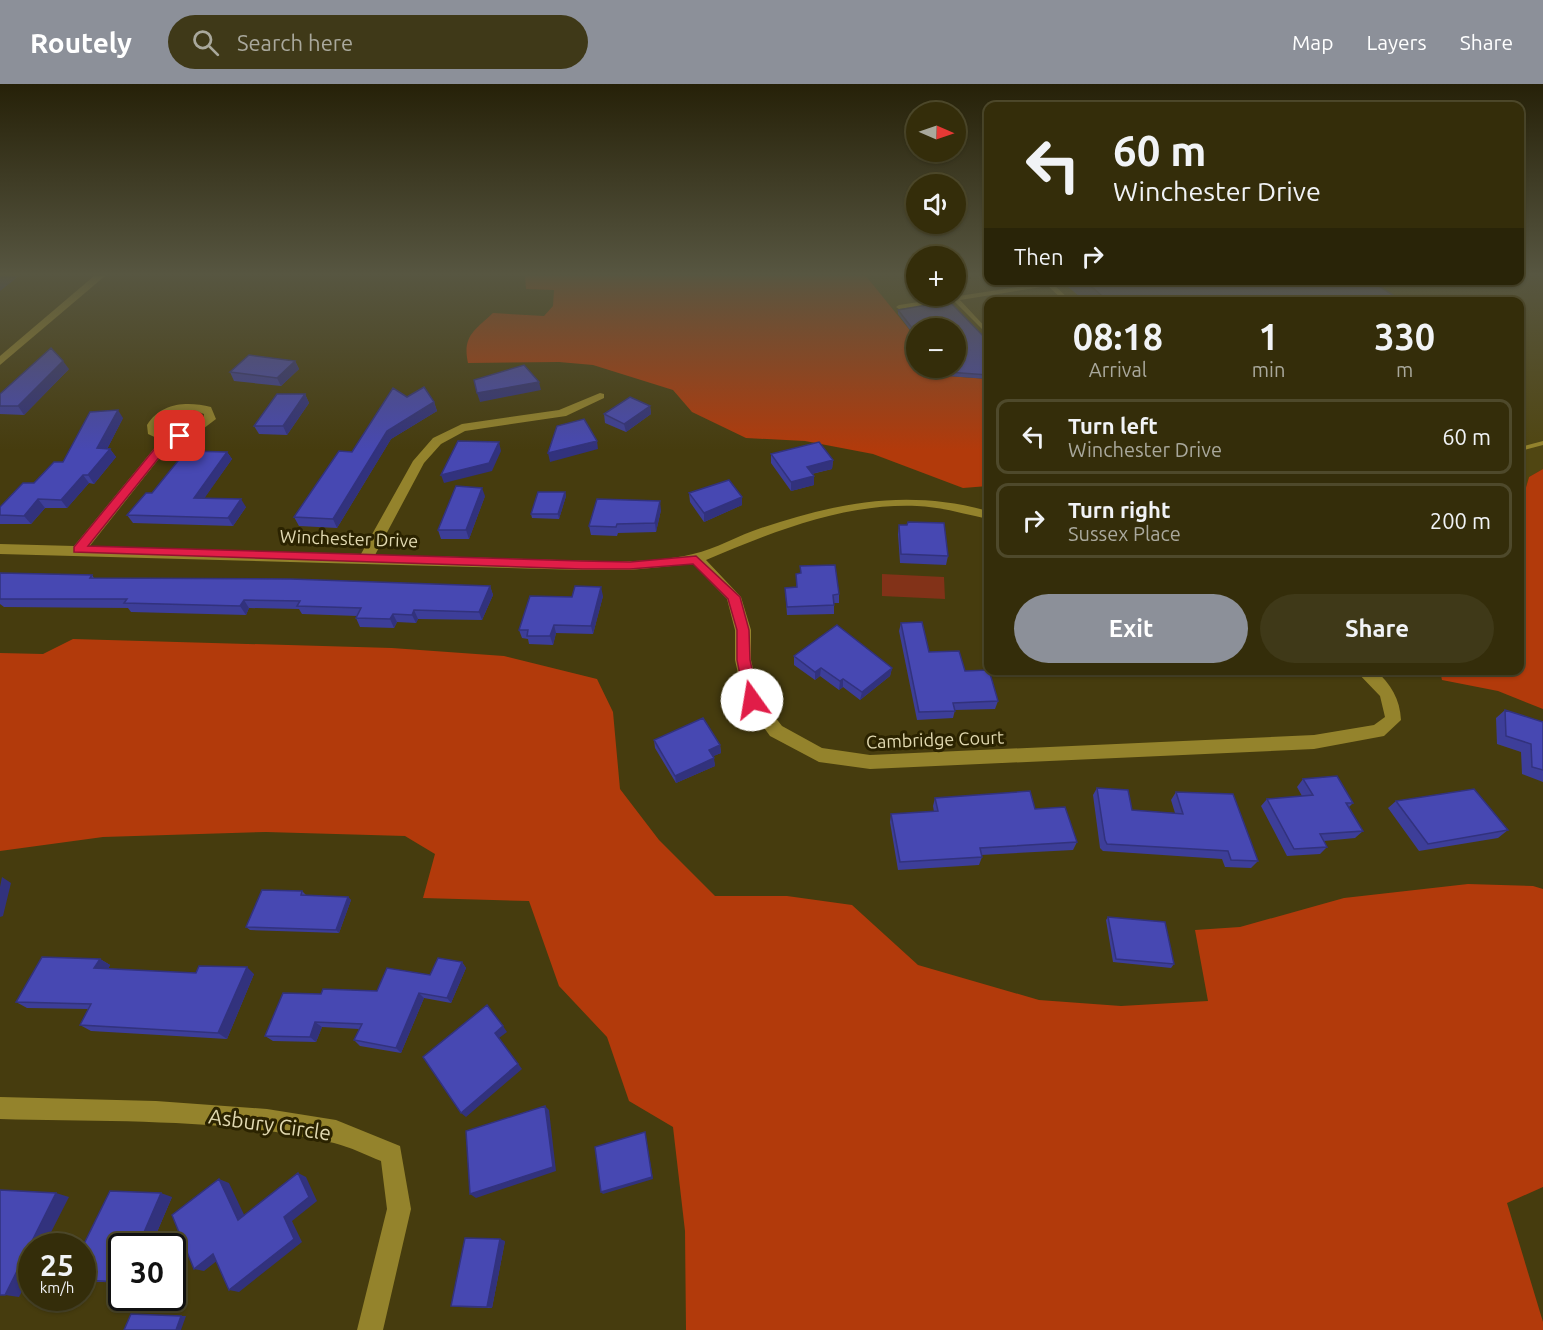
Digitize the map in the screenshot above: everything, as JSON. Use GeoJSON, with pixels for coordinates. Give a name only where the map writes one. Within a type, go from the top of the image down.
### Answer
{"type":"FeatureCollection","features":[{"type":"Feature","properties":{"kind":"street"},"geometry":{"type":"LineString","coordinates":[[0,362],[32,334]]}},
{"type":"Feature","properties":{"kind":"street"},"geometry":{"type":"LineString","coordinates":[[366,558],[419,460],[436,441],[462,428],[562,413],[600,396]]}},
{"type":"Feature","properties":{"kind":"street"},"geometry":{"type":"LineString","coordinates":[[79,550],[170,437]]}},
{"type":"Feature","properties":{"kind":"street"},"geometry":{"type":"LineString","coordinates":[[696,560],[742,539],[838,509],[887,503],[935,504],[984,514]]}},
{"type":"Feature","properties":{"kind":"street","name":"Winchester Drive"},"geometry":{"type":"LineString","coordinates":[[0,549],[620,566],[696,560]]}},
{"type":"Feature","properties":{"kind":"street","name":"Cambridge Court"},"geometry":{"type":"LineString","coordinates":[[696,560],[734,597],[743,630],[743,660],[752,700],[776,731],[819,755],[870,762],[1314,742],[1378,731],[1393,720],[1393,702],[1369,675]]}},
{"type":"Feature","properties":{"kind":"street","name":"Asbury Circle"},"geometry":{"type":"LineString","coordinates":[[0,1108],[156,1112],[267,1120],[336,1132],[392,1154],[399,1209],[370,1330]]}},
{"type":"Feature","properties":{"kind":"lane"},"geometry":{"type":"LineString","coordinates":[[1524,448],[1543,443]]}},
{"type":"Feature","properties":{"kind":"shaded area"},"geometry":{"type":"Polygon","coordinates":[[[472,334],[906,334],[906,378],[984,379],[984,486],[963,488],[873,454],[805,441],[746,438],[692,412],[673,390],[593,365],[559,362],[468,363],[467,346],[472,334]]]}},
{"type":"Feature","properties":{"kind":"shaded area"},"geometry":{"type":"Polygon","coordinates":[[[966,334],[984,334],[984,378],[966,371],[966,334]]]}},
{"type":"Feature","properties":{"kind":"shaded area"},"geometry":{"type":"Polygon","coordinates":[[[1524,334],[1543,334],[1543,469],[1529,477],[1524,494],[1524,334]]]}},
{"type":"Feature","properties":{"kind":"shaded area"},"geometry":{"type":"Polygon","coordinates":[[[1543,469],[1543,709],[1498,691],[1442,680],[1441,675],[1524,675],[1524,494],[1529,477],[1543,469]]]}},
{"type":"Feature","properties":{"kind":"shaded area"},"geometry":{"type":"Polygon","coordinates":[[[882,574],[944,577],[945,599],[882,596],[882,574]]]}},
{"type":"Feature","properties":{"kind":"shaded area"},"geometry":{"type":"Polygon","coordinates":[[[73,639],[392,648],[504,656],[597,679],[613,712],[620,789],[659,840],[715,896],[787,896],[852,905],[918,965],[1039,1000],[1121,1006],[1208,1001],[1195,930],[1240,927],[1344,898],[1468,884],[1533,886],[1543,889],[1543,1187],[1507,1203],[1543,1322],[1543,1330],[686,1330],[685,1231],[673,1127],[629,1101],[607,1037],[559,986],[529,901],[423,898],[435,854],[405,836],[266,832],[103,837],[0,851],[0,653],[43,654],[73,639]]]}},
{"type":"Feature","properties":{"kind":"building"},"geometry":{"type":"Polygon","coordinates":[[[966,334],[981,334],[984,337],[984,375],[966,373],[966,334]]]}},
{"type":"Feature","properties":{"kind":"building"},"geometry":{"type":"Polygon","coordinates":[[[51,348],[63,361],[18,406],[0,406],[0,394],[51,348]]]}},
{"type":"Feature","properties":{"kind":"building"},"geometry":{"type":"Polygon","coordinates":[[[249,355],[295,361],[277,378],[230,372],[249,355]]]}},
{"type":"Feature","properties":{"kind":"building"},"geometry":{"type":"Polygon","coordinates":[[[524,365],[539,382],[477,393],[474,380],[524,365]]]}},
{"type":"Feature","properties":{"kind":"building"},"geometry":{"type":"Polygon","coordinates":[[[424,387],[434,402],[387,431],[333,519],[294,517],[339,451],[352,452],[393,388],[407,397],[424,387]]]}},
{"type":"Feature","properties":{"kind":"building"},"geometry":{"type":"Polygon","coordinates":[[[277,394],[305,394],[283,426],[254,426],[277,394]]]}},
{"type":"Feature","properties":{"kind":"building"},"geometry":{"type":"Polygon","coordinates":[[[630,397],[650,406],[624,424],[604,414],[630,397]]]}},
{"type":"Feature","properties":{"kind":"building"},"geometry":{"type":"Polygon","coordinates":[[[118,410],[97,448],[110,449],[88,475],[83,475],[61,500],[38,499],[24,516],[0,515],[0,507],[23,483],[34,483],[54,462],[63,462],[90,412],[118,410]]]}},
{"type":"Feature","properties":{"kind":"building"},"geometry":{"type":"Polygon","coordinates":[[[584,419],[597,441],[548,453],[557,426],[584,419]]]}},
{"type":"Feature","properties":{"kind":"building"},"geometry":{"type":"Polygon","coordinates":[[[458,441],[499,442],[489,463],[441,475],[458,441]]]}},
{"type":"Feature","properties":{"kind":"building"},"geometry":{"type":"Polygon","coordinates":[[[819,442],[833,460],[807,467],[814,476],[791,482],[771,454],[819,442]]]}},
{"type":"Feature","properties":{"kind":"building"},"geometry":{"type":"Polygon","coordinates":[[[186,451],[227,452],[194,498],[241,499],[228,518],[127,515],[146,493],[152,493],[186,451]]]}},
{"type":"Feature","properties":{"kind":"building"},"geometry":{"type":"Polygon","coordinates":[[[729,480],[742,497],[704,513],[689,493],[729,480]]]}},
{"type":"Feature","properties":{"kind":"building"},"geometry":{"type":"Polygon","coordinates":[[[456,486],[482,488],[466,530],[438,530],[456,486]]]}},
{"type":"Feature","properties":{"kind":"building"},"geometry":{"type":"Polygon","coordinates":[[[538,492],[565,492],[558,514],[531,514],[538,492]]]}},
{"type":"Feature","properties":{"kind":"building"},"geometry":{"type":"Polygon","coordinates":[[[597,499],[660,501],[655,523],[617,524],[616,527],[589,526],[597,499]]]}},
{"type":"Feature","properties":{"kind":"building"},"geometry":{"type":"Polygon","coordinates":[[[908,522],[944,523],[948,556],[901,554],[899,525],[907,525],[908,522]]]}},
{"type":"Feature","properties":{"kind":"building"},"geometry":{"type":"Polygon","coordinates":[[[835,565],[839,594],[833,595],[834,605],[787,607],[785,588],[797,587],[796,574],[801,573],[800,566],[835,565]]]}},
{"type":"Feature","properties":{"kind":"building"},"geometry":{"type":"Polygon","coordinates":[[[0,573],[92,575],[90,578],[291,579],[490,586],[479,612],[414,610],[412,615],[393,614],[390,619],[356,618],[361,608],[297,606],[300,601],[244,600],[240,606],[124,603],[127,599],[0,599],[0,573]]]}},
{"type":"Feature","properties":{"kind":"building"},"geometry":{"type":"Polygon","coordinates":[[[575,586],[601,587],[591,626],[554,625],[550,636],[527,636],[528,630],[519,630],[530,596],[572,597],[575,586]]]}},
{"type":"Feature","properties":{"kind":"building"},"geometry":{"type":"Polygon","coordinates":[[[922,622],[929,652],[959,651],[965,671],[984,670],[984,675],[990,675],[998,701],[953,703],[955,711],[919,712],[901,623],[922,622]]]}},
{"type":"Feature","properties":{"kind":"building"},"geometry":{"type":"Polygon","coordinates":[[[837,625],[892,668],[862,692],[821,668],[815,672],[794,656],[837,625]]]}},
{"type":"Feature","properties":{"kind":"building"},"geometry":{"type":"Polygon","coordinates":[[[1505,710],[1543,722],[1543,770],[1532,767],[1531,744],[1506,736],[1505,710]]]}},
{"type":"Feature","properties":{"kind":"building"},"geometry":{"type":"Polygon","coordinates":[[[703,718],[720,745],[709,750],[714,758],[675,776],[654,740],[703,718]]]}},
{"type":"Feature","properties":{"kind":"building"},"geometry":{"type":"Polygon","coordinates":[[[1337,776],[1353,803],[1346,803],[1363,831],[1320,834],[1327,847],[1294,849],[1267,799],[1313,795],[1303,779],[1337,776]]]}},
{"type":"Feature","properties":{"kind":"building"},"geometry":{"type":"Polygon","coordinates":[[[1097,788],[1128,790],[1132,810],[1183,814],[1176,792],[1233,794],[1258,861],[1231,860],[1228,851],[1107,844],[1097,788]]]}},
{"type":"Feature","properties":{"kind":"building"},"geometry":{"type":"Polygon","coordinates":[[[1474,789],[1508,830],[1428,844],[1396,801],[1474,789]]]}},
{"type":"Feature","properties":{"kind":"building"},"geometry":{"type":"Polygon","coordinates":[[[1030,791],[1035,809],[1065,807],[1077,842],[980,848],[982,857],[900,862],[891,814],[938,811],[935,798],[1030,791]]]}},
{"type":"Feature","properties":{"kind":"building"},"geometry":{"type":"Polygon","coordinates":[[[262,890],[302,891],[301,895],[348,897],[336,930],[246,927],[262,890]]]}},
{"type":"Feature","properties":{"kind":"building"},"geometry":{"type":"Polygon","coordinates":[[[1108,917],[1165,922],[1174,964],[1116,959],[1108,917]]]}},
{"type":"Feature","properties":{"kind":"building"},"geometry":{"type":"Polygon","coordinates":[[[42,957],[100,959],[94,968],[196,973],[199,966],[247,967],[218,1033],[80,1025],[91,1004],[16,1002],[42,957]]]}},
{"type":"Feature","properties":{"kind":"building"},"geometry":{"type":"Polygon","coordinates":[[[438,958],[462,962],[447,998],[419,993],[396,1048],[354,1040],[362,1024],[315,1022],[310,1037],[265,1036],[283,993],[321,994],[323,989],[377,991],[387,968],[430,975],[438,958]]]}},
{"type":"Feature","properties":{"kind":"building"},"geometry":{"type":"Polygon","coordinates":[[[487,1005],[503,1026],[495,1033],[518,1064],[461,1113],[423,1057],[487,1005]]]}},
{"type":"Feature","properties":{"kind":"building"},"geometry":{"type":"Polygon","coordinates":[[[545,1106],[553,1167],[470,1194],[466,1131],[545,1106]]]}},
{"type":"Feature","properties":{"kind":"building"},"geometry":{"type":"Polygon","coordinates":[[[645,1132],[652,1177],[601,1192],[595,1147],[645,1132]]]}},
{"type":"Feature","properties":{"kind":"building"},"geometry":{"type":"Polygon","coordinates":[[[298,1173],[309,1197],[284,1217],[294,1239],[229,1290],[213,1254],[194,1269],[186,1249],[186,1233],[179,1233],[172,1215],[219,1179],[238,1220],[298,1173]]]}},
{"type":"Feature","properties":{"kind":"building"},"geometry":{"type":"Polygon","coordinates":[[[0,1190],[56,1193],[36,1233],[18,1233],[18,1269],[5,1295],[0,1295],[0,1190]]]}},
{"type":"Feature","properties":{"kind":"building"},"geometry":{"type":"Polygon","coordinates":[[[110,1191],[161,1193],[144,1233],[108,1233],[108,1281],[96,1281],[96,1233],[89,1233],[110,1191]]]}},
{"type":"Feature","properties":{"kind":"building"},"geometry":{"type":"Polygon","coordinates":[[[465,1238],[500,1239],[487,1307],[451,1306],[465,1238]]]}},
{"type":"Feature","properties":{"kind":"building"},"geometry":{"type":"Polygon","coordinates":[[[131,1314],[181,1316],[176,1330],[124,1330],[131,1314]]]}},
{"type":"Feature","properties":{"kind":"route"},"geometry":{"type":"LineString","coordinates":[[180,436],[170,437],[79,550],[630,566],[696,560],[734,597],[743,630],[743,660],[752,700]]}}]}
